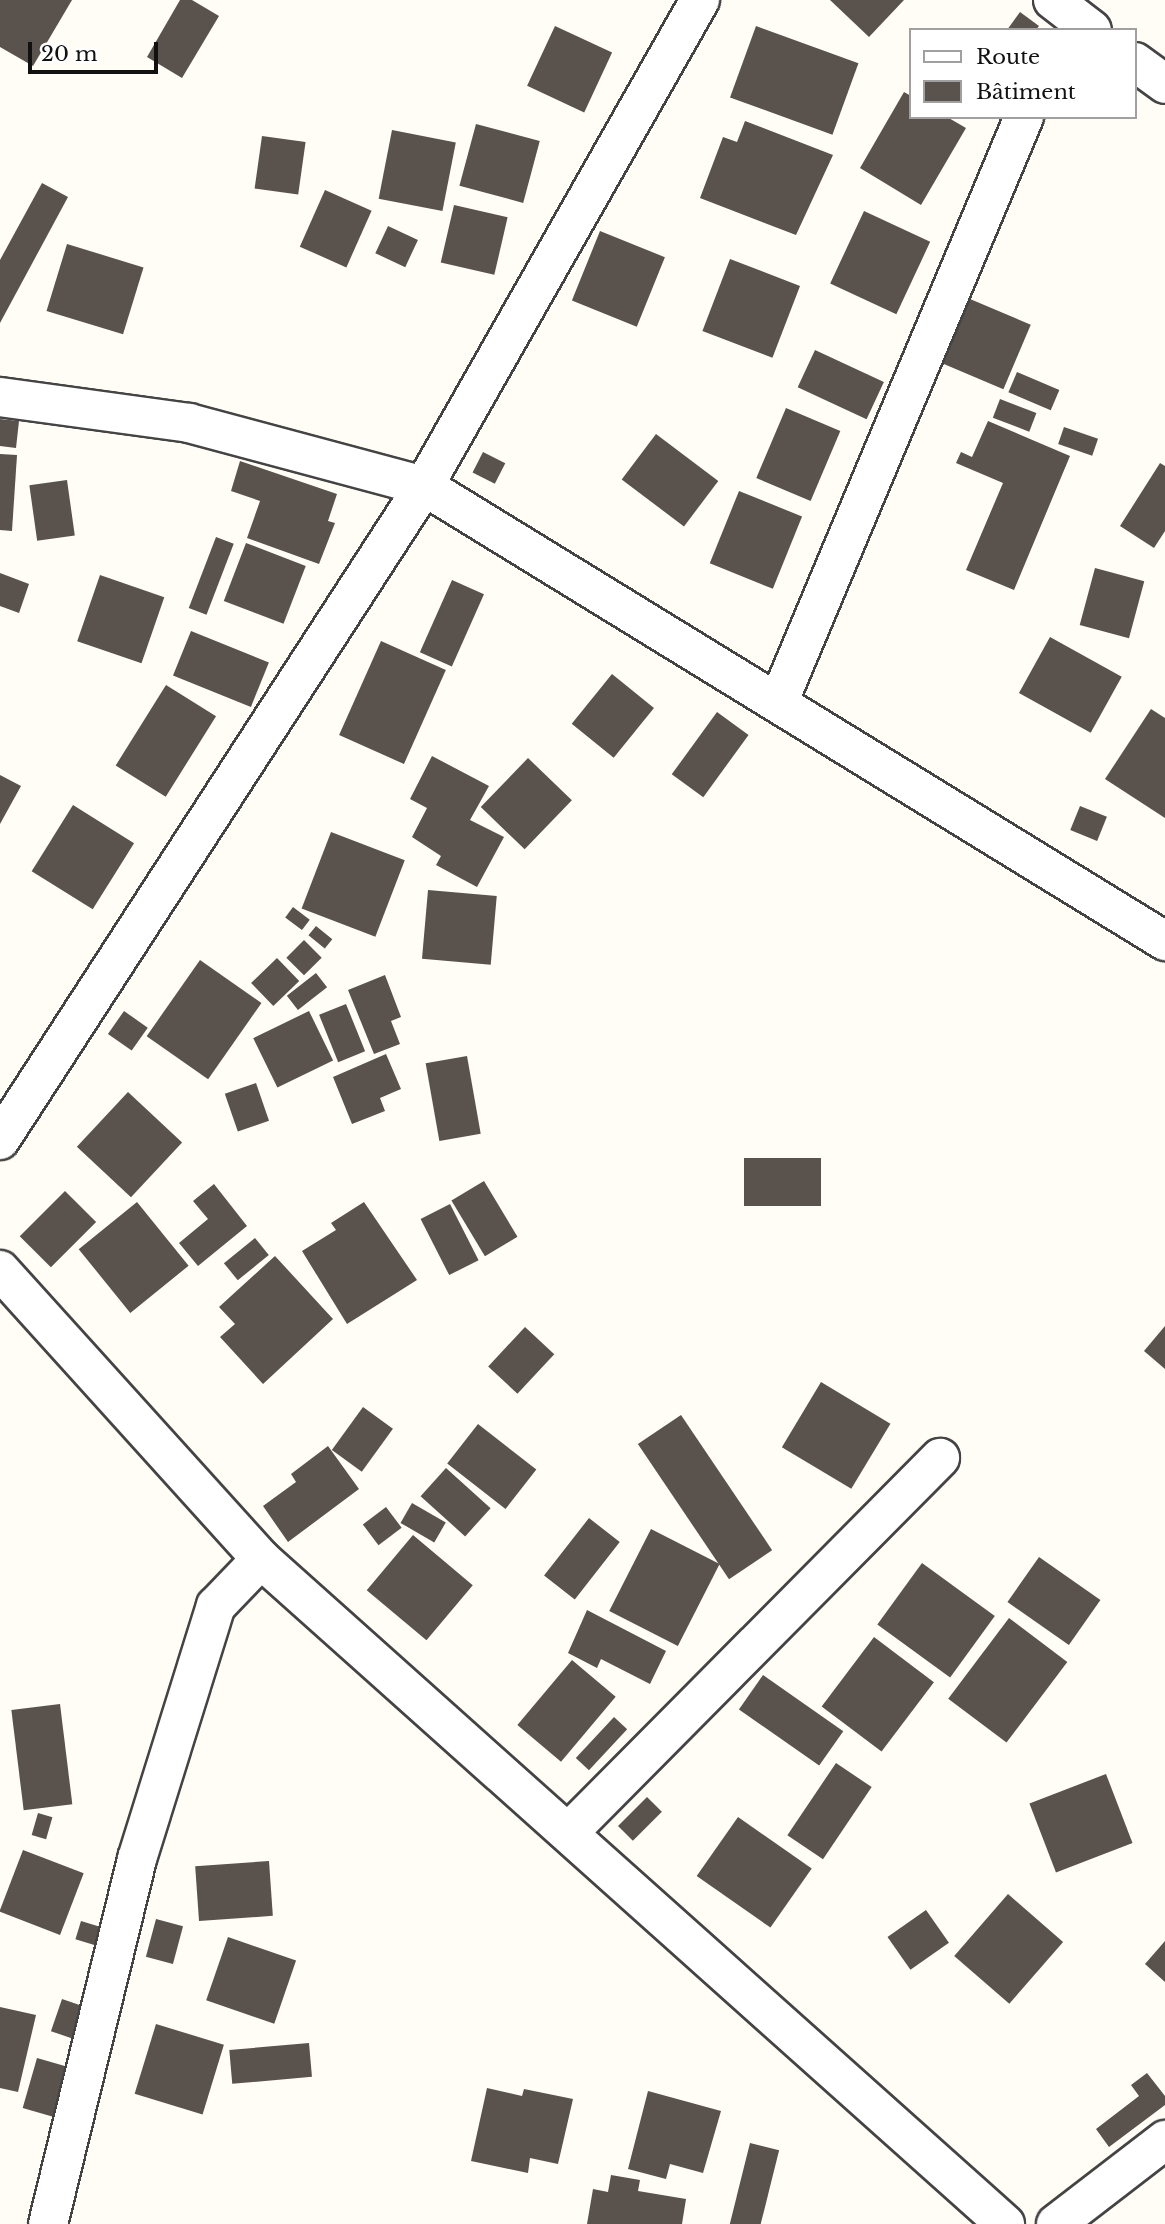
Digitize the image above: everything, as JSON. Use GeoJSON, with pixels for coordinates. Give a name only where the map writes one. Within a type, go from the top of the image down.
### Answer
{"type":"FeatureCollection","features":[{"type":"Feature","properties":{"kind":"street"},"geometry":{"type":"LineString","coordinates":[[0,1140],[424,486],[700,0]]}},
{"type":"Feature","properties":{"kind":"street"},"geometry":{"type":"LineString","coordinates":[[1137,63],[1165,84]]}},
{"type":"Feature","properties":{"kind":"street"},"geometry":{"type":"LineString","coordinates":[[778,703],[1023,119]]}},
{"type":"Feature","properties":{"kind":"street"},"geometry":{"type":"LineString","coordinates":[[0,397],[190,423],[424,486],[1165,941]]}},
{"type":"Feature","properties":{"kind":"street"},"geometry":{"type":"LineString","coordinates":[[0,1270],[261,1559],[1005,2224]]}},
{"type":"Feature","properties":{"kind":"street"},"geometry":{"type":"LineString","coordinates":[[569,1832],[940,1458]]}},
{"type":"Feature","properties":{"kind":"street"},"geometry":{"type":"LineString","coordinates":[[48,2224],[137,1859],[216,1606],[261,1559]]}},
{"type":"Feature","properties":{"kind":"street"},"geometry":{"type":"LineString","coordinates":[[1056,2224],[1165,2140]]}},
{"type":"Feature","properties":{"kind":"building"},"geometry":{"type":"Polygon","coordinates":[[[0,0],[72,0],[33,66],[0,47],[0,0]]]}},
{"type":"Feature","properties":{"kind":"building"},"geometry":{"type":"Polygon","coordinates":[[[180,0],[192,0],[219,16],[182,78],[147,57],[180,0]]]}},
{"type":"Feature","properties":{"kind":"building"},"geometry":{"type":"Polygon","coordinates":[[[830,0],[904,0],[869,37],[830,0]]]}},
{"type":"Feature","properties":{"kind":"building"},"geometry":{"type":"Polygon","coordinates":[[[1020,12],[1039,26],[1038,28],[1008,28],[1020,12]]]}},
{"type":"Feature","properties":{"kind":"building"},"geometry":{"type":"Polygon","coordinates":[[[555,26],[612,53],[584,112],[527,86],[555,26]]]}},
{"type":"Feature","properties":{"kind":"building"},"geometry":{"type":"Polygon","coordinates":[[[756,26],[858,63],[832,135],[730,97],[756,26]]]}},
{"type":"Feature","properties":{"kind":"building"},"geometry":{"type":"Polygon","coordinates":[[[904,92],[909,95],[909,119],[950,119],[966,128],[921,205],[860,168],[904,92]]]}},
{"type":"Feature","properties":{"kind":"building"},"geometry":{"type":"Polygon","coordinates":[[[745,121],[833,155],[796,235],[700,198],[723,137],[737,142],[745,121]]]}},
{"type":"Feature","properties":{"kind":"building"},"geometry":{"type":"Polygon","coordinates":[[[476,124],[540,141],[523,203],[459,186],[476,124]]]}},
{"type":"Feature","properties":{"kind":"building"},"geometry":{"type":"Polygon","coordinates":[[[392,130],[456,142],[442,211],[379,199],[392,130]]]}},
{"type":"Feature","properties":{"kind":"building"},"geometry":{"type":"Polygon","coordinates":[[[262,136],[306,142],[298,195],[255,188],[262,136]]]}},
{"type":"Feature","properties":{"kind":"building"},"geometry":{"type":"Polygon","coordinates":[[[42,183],[68,197],[0,323],[0,260],[42,183]]]}},
{"type":"Feature","properties":{"kind":"building"},"geometry":{"type":"Polygon","coordinates":[[[325,190],[372,211],[346,267],[300,247],[325,190]]]}},
{"type":"Feature","properties":{"kind":"building"},"geometry":{"type":"Polygon","coordinates":[[[454,205],[508,217],[494,275],[441,262],[454,205]]]}},
{"type":"Feature","properties":{"kind":"building"},"geometry":{"type":"Polygon","coordinates":[[[864,211],[930,242],[896,314],[830,284],[864,211]]]}},
{"type":"Feature","properties":{"kind":"building"},"geometry":{"type":"Polygon","coordinates":[[[388,226],[418,240],[405,267],[375,253],[388,226]]]}},
{"type":"Feature","properties":{"kind":"building"},"geometry":{"type":"Polygon","coordinates":[[[600,231],[665,257],[637,327],[572,301],[600,231]]]}},
{"type":"Feature","properties":{"kind":"building"},"geometry":{"type":"Polygon","coordinates":[[[67,244],[144,267],[123,334],[47,311],[67,244]]]}},
{"type":"Feature","properties":{"kind":"building"},"geometry":{"type":"Polygon","coordinates":[[[730,259],[800,286],[772,358],[702,331],[730,259]]]}},
{"type":"Feature","properties":{"kind":"building"},"geometry":{"type":"Polygon","coordinates":[[[970,299],[1031,325],[1003,389],[943,363],[970,299]]]}},
{"type":"Feature","properties":{"kind":"building"},"geometry":{"type":"Polygon","coordinates":[[[815,350],[884,382],[867,419],[798,387],[815,350]]]}},
{"type":"Feature","properties":{"kind":"building"},"geometry":{"type":"Polygon","coordinates":[[[1017,372],[1059,390],[1051,410],[1008,392],[1017,372]]]}},
{"type":"Feature","properties":{"kind":"building"},"geometry":{"type":"Polygon","coordinates":[[[1000,399],[1036,413],[1029,432],[993,418],[1000,399]]]}},
{"type":"Feature","properties":{"kind":"building"},"geometry":{"type":"Polygon","coordinates":[[[786,408],[840,431],[811,501],[756,478],[786,408]]]}},
{"type":"Feature","properties":{"kind":"building"},"geometry":{"type":"Polygon","coordinates":[[[0,419],[19,421],[16,448],[0,446],[0,419]]]}},
{"type":"Feature","properties":{"kind":"building"},"geometry":{"type":"Polygon","coordinates":[[[988,421],[1070,456],[1014,590],[966,570],[1003,483],[956,463],[961,452],[972,457],[988,421]]]}},
{"type":"Feature","properties":{"kind":"building"},"geometry":{"type":"Polygon","coordinates":[[[1064,427],[1098,439],[1092,456],[1058,444],[1064,427]]]}},
{"type":"Feature","properties":{"kind":"building"},"geometry":{"type":"Polygon","coordinates":[[[656,434],[718,481],[684,526],[622,480],[656,434]]]}},
{"type":"Feature","properties":{"kind":"building"},"geometry":{"type":"Polygon","coordinates":[[[483,452],[505,463],[495,484],[473,472],[483,452]]]}},
{"type":"Feature","properties":{"kind":"building"},"geometry":{"type":"Polygon","coordinates":[[[0,454],[17,455],[12,531],[0,530],[0,454]]]}},
{"type":"Feature","properties":{"kind":"building"},"geometry":{"type":"Polygon","coordinates":[[[240,461],[337,494],[328,521],[335,523],[319,564],[247,538],[260,501],[231,491],[240,461]]]}},
{"type":"Feature","properties":{"kind":"building"},"geometry":{"type":"Polygon","coordinates":[[[1160,463],[1165,466],[1165,531],[1154,548],[1120,526],[1160,463]]]}},
{"type":"Feature","properties":{"kind":"building"},"geometry":{"type":"Polygon","coordinates":[[[67,480],[75,535],[37,541],[29,485],[67,480]]]}},
{"type":"Feature","properties":{"kind":"building"},"geometry":{"type":"Polygon","coordinates":[[[739,491],[802,516],[773,589],[710,563],[739,491]]]}},
{"type":"Feature","properties":{"kind":"building"},"geometry":{"type":"Polygon","coordinates":[[[216,537],[234,544],[207,615],[189,608],[216,537]]]}},
{"type":"Feature","properties":{"kind":"building"},"geometry":{"type":"Polygon","coordinates":[[[246,543],[306,566],[284,624],[224,601],[246,543]]]}},
{"type":"Feature","properties":{"kind":"building"},"geometry":{"type":"Polygon","coordinates":[[[1095,568],[1144,581],[1129,638],[1080,625],[1095,568]]]}},
{"type":"Feature","properties":{"kind":"building"},"geometry":{"type":"Polygon","coordinates":[[[0,573],[29,584],[19,613],[0,606],[0,573]]]}},
{"type":"Feature","properties":{"kind":"building"},"geometry":{"type":"Polygon","coordinates":[[[100,575],[164,597],[142,663],[77,641],[100,575]]]}},
{"type":"Feature","properties":{"kind":"building"},"geometry":{"type":"Polygon","coordinates":[[[452,580],[484,594],[452,666],[420,652],[452,580]]]}},
{"type":"Feature","properties":{"kind":"building"},"geometry":{"type":"Polygon","coordinates":[[[191,631],[269,662],[251,707],[173,676],[191,631]]]}},
{"type":"Feature","properties":{"kind":"building"},"geometry":{"type":"Polygon","coordinates":[[[1050,637],[1122,677],[1091,733],[1019,693],[1050,637]]]}},
{"type":"Feature","properties":{"kind":"building"},"geometry":{"type":"Polygon","coordinates":[[[381,641],[446,670],[404,764],[339,735],[381,641]]]}},
{"type":"Feature","properties":{"kind":"building"},"geometry":{"type":"Polygon","coordinates":[[[612,674],[654,708],[614,758],[572,724],[612,674]]]}},
{"type":"Feature","properties":{"kind":"building"},"geometry":{"type":"Polygon","coordinates":[[[166,685],[216,716],[166,797],[116,766],[166,685]]]}},
{"type":"Feature","properties":{"kind":"building"},"geometry":{"type":"Polygon","coordinates":[[[1151,709],[1165,718],[1165,818],[1105,779],[1151,709]]]}},
{"type":"Feature","properties":{"kind":"building"},"geometry":{"type":"Polygon","coordinates":[[[717,712],[749,735],[703,797],[672,774],[717,712]]]}},
{"type":"Feature","properties":{"kind":"building"},"geometry":{"type":"Polygon","coordinates":[[[432,756],[489,786],[470,820],[504,837],[477,887],[436,865],[441,856],[412,837],[427,808],[410,799],[432,756]]]}},
{"type":"Feature","properties":{"kind":"building"},"geometry":{"type":"Polygon","coordinates":[[[528,758],[572,800],[525,849],[481,807],[528,758]]]}},
{"type":"Feature","properties":{"kind":"building"},"geometry":{"type":"Polygon","coordinates":[[[0,775],[21,786],[0,824],[0,775]]]}},
{"type":"Feature","properties":{"kind":"building"},"geometry":{"type":"Polygon","coordinates":[[[73,805],[134,843],[93,909],[32,871],[73,805]]]}},
{"type":"Feature","properties":{"kind":"building"},"geometry":{"type":"Polygon","coordinates":[[[1080,806],[1107,817],[1097,841],[1070,830],[1080,806]]]}},
{"type":"Feature","properties":{"kind":"building"},"geometry":{"type":"Polygon","coordinates":[[[331,832],[405,860],[375,937],[302,909],[331,832]]]}},
{"type":"Feature","properties":{"kind":"building"},"geometry":{"type":"Polygon","coordinates":[[[428,890],[497,896],[491,965],[422,959],[428,890]]]}},
{"type":"Feature","properties":{"kind":"building"},"geometry":{"type":"Polygon","coordinates":[[[293,907],[310,920],[302,930],[285,917],[293,907]]]}},
{"type":"Feature","properties":{"kind":"building"},"geometry":{"type":"Polygon","coordinates":[[[316,926],[332,939],[325,949],[308,935],[316,926]]]}},
{"type":"Feature","properties":{"kind":"building"},"geometry":{"type":"Polygon","coordinates":[[[304,940],[322,958],[304,975],[286,958],[304,940]]]}},
{"type":"Feature","properties":{"kind":"building"},"geometry":{"type":"Polygon","coordinates":[[[277,958],[299,981],[273,1006],[251,983],[277,958]]]}},
{"type":"Feature","properties":{"kind":"building"},"geometry":{"type":"Polygon","coordinates":[[[200,960],[261,1003],[208,1079],[147,1036],[200,960]]]}},
{"type":"Feature","properties":{"kind":"building"},"geometry":{"type":"Polygon","coordinates":[[[316,973],[327,987],[298,1010],[287,996],[316,973]]]}},
{"type":"Feature","properties":{"kind":"building"},"geometry":{"type":"Polygon","coordinates":[[[385,975],[401,1017],[391,1021],[400,1044],[374,1054],[348,990],[385,975]]]}},
{"type":"Feature","properties":{"kind":"building"},"geometry":{"type":"Polygon","coordinates":[[[346,1004],[365,1051],[338,1062],[319,1015],[346,1004]]]}},
{"type":"Feature","properties":{"kind":"building"},"geometry":{"type":"Polygon","coordinates":[[[124,1011],[148,1028],[132,1051],[108,1034],[124,1011]]]}},
{"type":"Feature","properties":{"kind":"building"},"geometry":{"type":"Polygon","coordinates":[[[309,1011],[333,1060],[277,1088],[253,1038],[309,1011]]]}},
{"type":"Feature","properties":{"kind":"building"},"geometry":{"type":"Polygon","coordinates":[[[386,1054],[401,1089],[380,1098],[385,1111],[352,1124],[333,1077],[386,1054]]]}},
{"type":"Feature","properties":{"kind":"building"},"geometry":{"type":"Polygon","coordinates":[[[467,1056],[481,1134],[439,1141],[426,1063],[467,1056]]]}},
{"type":"Feature","properties":{"kind":"building"},"geometry":{"type":"Polygon","coordinates":[[[256,1083],[269,1121],[238,1132],[225,1094],[256,1083]]]}},
{"type":"Feature","properties":{"kind":"building"},"geometry":{"type":"Polygon","coordinates":[[[128,1092],[182,1142],[131,1197],[77,1147],[128,1092]]]}},
{"type":"Feature","properties":{"kind":"building"},"geometry":{"type":"Polygon","coordinates":[[[744,1158],[821,1158],[821,1206],[744,1206],[744,1158]]]}},
{"type":"Feature","properties":{"kind":"building"},"geometry":{"type":"Polygon","coordinates":[[[484,1181],[517,1237],[485,1256],[451,1201],[484,1181]]]}},
{"type":"Feature","properties":{"kind":"building"},"geometry":{"type":"Polygon","coordinates":[[[214,1184],[247,1226],[198,1266],[179,1243],[208,1219],[193,1201],[214,1184]]]}},
{"type":"Feature","properties":{"kind":"building"},"geometry":{"type":"Polygon","coordinates":[[[65,1191],[96,1222],[51,1267],[20,1236],[65,1191]]]}},
{"type":"Feature","properties":{"kind":"building"},"geometry":{"type":"Polygon","coordinates":[[[137,1202],[189,1266],[130,1313],[79,1249],[137,1202]]]}},
{"type":"Feature","properties":{"kind":"building"},"geometry":{"type":"Polygon","coordinates":[[[364,1202],[417,1280],[347,1324],[302,1251],[336,1230],[331,1223],[364,1202]]]}},
{"type":"Feature","properties":{"kind":"building"},"geometry":{"type":"Polygon","coordinates":[[[450,1204],[479,1260],[449,1275],[421,1219],[450,1204]]]}},
{"type":"Feature","properties":{"kind":"building"},"geometry":{"type":"Polygon","coordinates":[[[255,1238],[269,1255],[238,1280],[224,1263],[255,1238]]]}},
{"type":"Feature","properties":{"kind":"building"},"geometry":{"type":"Polygon","coordinates":[[[275,1256],[333,1319],[263,1384],[220,1337],[235,1324],[219,1307],[275,1256]]]}},
{"type":"Feature","properties":{"kind":"building"},"geometry":{"type":"Polygon","coordinates":[[[1165,1326],[1165,1369],[1144,1351],[1165,1326]]]}},
{"type":"Feature","properties":{"kind":"building"},"geometry":{"type":"Polygon","coordinates":[[[525,1327],[554,1354],[517,1394],[488,1366],[525,1327]]]}},
{"type":"Feature","properties":{"kind":"building"},"geometry":{"type":"Polygon","coordinates":[[[821,1382],[890,1424],[851,1489],[782,1447],[821,1382]]]}},
{"type":"Feature","properties":{"kind":"building"},"geometry":{"type":"Polygon","coordinates":[[[363,1407],[393,1429],[362,1472],[332,1450],[363,1407]]]}},
{"type":"Feature","properties":{"kind":"building"},"geometry":{"type":"Polygon","coordinates":[[[681,1415],[772,1550],[729,1579],[638,1444],[681,1415]]]}},
{"type":"Feature","properties":{"kind":"building"},"geometry":{"type":"Polygon","coordinates":[[[478,1424],[536,1470],[506,1509],[447,1463],[478,1424]]]}},
{"type":"Feature","properties":{"kind":"building"},"geometry":{"type":"Polygon","coordinates":[[[328,1446],[359,1489],[288,1542],[263,1506],[296,1482],[291,1474],[328,1446]]]}},
{"type":"Feature","properties":{"kind":"building"},"geometry":{"type":"Polygon","coordinates":[[[446,1468],[491,1508],[465,1536],[421,1496],[446,1468]]]}},
{"type":"Feature","properties":{"kind":"building"},"geometry":{"type":"Polygon","coordinates":[[[412,1503],[446,1522],[434,1542],[400,1523],[412,1503]]]}},
{"type":"Feature","properties":{"kind":"building"},"geometry":{"type":"Polygon","coordinates":[[[386,1507],[402,1528],[378,1545],[363,1524],[386,1507]]]}},
{"type":"Feature","properties":{"kind":"building"},"geometry":{"type":"Polygon","coordinates":[[[589,1518],[620,1542],[575,1600],[544,1576],[589,1518]]]}},
{"type":"Feature","properties":{"kind":"building"},"geometry":{"type":"Polygon","coordinates":[[[651,1529],[720,1564],[678,1646],[609,1611],[651,1529]]]}},
{"type":"Feature","properties":{"kind":"building"},"geometry":{"type":"Polygon","coordinates":[[[413,1535],[473,1585],[426,1640],[367,1590],[413,1535]]]}},
{"type":"Feature","properties":{"kind":"building"},"geometry":{"type":"Polygon","coordinates":[[[1039,1557],[1100,1600],[1069,1645],[1007,1602],[1039,1557]]]}},
{"type":"Feature","properties":{"kind":"building"},"geometry":{"type":"Polygon","coordinates":[[[922,1563],[995,1616],[950,1677],[877,1624],[922,1563]]]}},
{"type":"Feature","properties":{"kind":"building"},"geometry":{"type":"Polygon","coordinates":[[[587,1610],[666,1651],[650,1684],[601,1659],[597,1668],[568,1653],[587,1610]]]}},
{"type":"Feature","properties":{"kind":"building"},"geometry":{"type":"Polygon","coordinates":[[[1009,1618],[1067,1662],[1007,1743],[948,1699],[1009,1618]]]}},
{"type":"Feature","properties":{"kind":"building"},"geometry":{"type":"Polygon","coordinates":[[[874,1637],[934,1682],[882,1752],[822,1706],[874,1637]]]}},
{"type":"Feature","properties":{"kind":"building"},"geometry":{"type":"Polygon","coordinates":[[[572,1660],[616,1697],[561,1762],[517,1725],[572,1660]]]}},
{"type":"Feature","properties":{"kind":"building"},"geometry":{"type":"Polygon","coordinates":[[[763,1675],[843,1731],[819,1766],[739,1709],[763,1675]]]}},
{"type":"Feature","properties":{"kind":"building"},"geometry":{"type":"Polygon","coordinates":[[[60,1704],[72,1804],[24,1810],[11,1710],[60,1704]]]}},
{"type":"Feature","properties":{"kind":"building"},"geometry":{"type":"Polygon","coordinates":[[[614,1717],[627,1729],[589,1770],[576,1758],[614,1717]]]}},
{"type":"Feature","properties":{"kind":"building"},"geometry":{"type":"Polygon","coordinates":[[[836,1763],[872,1787],[823,1859],[787,1835],[836,1763]]]}},
{"type":"Feature","properties":{"kind":"building"},"geometry":{"type":"Polygon","coordinates":[[[1106,1774],[1133,1843],[1056,1872],[1029,1803],[1106,1774]]]}},
{"type":"Feature","properties":{"kind":"building"},"geometry":{"type":"Polygon","coordinates":[[[647,1797],[662,1812],[633,1841],[618,1826],[647,1797]]]}},
{"type":"Feature","properties":{"kind":"building"},"geometry":{"type":"Polygon","coordinates":[[[38,1813],[52,1817],[46,1839],[32,1835],[38,1813]]]}},
{"type":"Feature","properties":{"kind":"building"},"geometry":{"type":"Polygon","coordinates":[[[738,1817],[812,1869],[770,1928],[697,1876],[738,1817]]]}},
{"type":"Feature","properties":{"kind":"building"},"geometry":{"type":"Polygon","coordinates":[[[23,1850],[84,1873],[60,1935],[0,1912],[23,1850]]]}},
{"type":"Feature","properties":{"kind":"building"},"geometry":{"type":"Polygon","coordinates":[[[269,1861],[273,1916],[199,1921],[195,1866],[269,1861]]]}},
{"type":"Feature","properties":{"kind":"building"},"geometry":{"type":"Polygon","coordinates":[[[1008,1894],[1063,1942],[1009,2004],[954,1956],[1008,1894]]]}},
{"type":"Feature","properties":{"kind":"building"},"geometry":{"type":"Polygon","coordinates":[[[926,1910],[949,1943],[910,1970],[887,1937],[926,1910]]]}},
{"type":"Feature","properties":{"kind":"building"},"geometry":{"type":"Polygon","coordinates":[[[156,1919],[183,1926],[173,1964],[146,1957],[156,1919]]]}},
{"type":"Feature","properties":{"kind":"building"},"geometry":{"type":"Polygon","coordinates":[[[81,1921],[104,1928],[98,1946],[75,1939],[81,1921]]]}},
{"type":"Feature","properties":{"kind":"building"},"geometry":{"type":"Polygon","coordinates":[[[228,1937],[296,1960],[274,2024],[206,2000],[228,1937]]]}},
{"type":"Feature","properties":{"kind":"building"},"geometry":{"type":"Polygon","coordinates":[[[1165,1941],[1165,1982],[1145,1964],[1165,1941]]]}},
{"type":"Feature","properties":{"kind":"building"},"geometry":{"type":"Polygon","coordinates":[[[62,1999],[85,2007],[74,2039],[51,2031],[62,1999]]]}},
{"type":"Feature","properties":{"kind":"building"},"geometry":{"type":"Polygon","coordinates":[[[0,2007],[36,2015],[18,2092],[0,2088],[0,2007]]]}},
{"type":"Feature","properties":{"kind":"building"},"geometry":{"type":"Polygon","coordinates":[[[156,2024],[224,2045],[203,2115],[135,2094],[156,2024]]]}},
{"type":"Feature","properties":{"kind":"building"},"geometry":{"type":"Polygon","coordinates":[[[309,2043],[312,2077],[232,2084],[229,2050],[309,2043]]]}},
{"type":"Feature","properties":{"kind":"building"},"geometry":{"type":"Polygon","coordinates":[[[37,2058],[73,2068],[58,2118],[23,2108],[37,2058]]]}},
{"type":"Feature","properties":{"kind":"building"},"geometry":{"type":"Polygon","coordinates":[[[1147,2073],[1165,2096],[1165,2105],[1109,2147],[1096,2129],[1139,2096],[1131,2085],[1147,2073]]]}},
{"type":"Feature","properties":{"kind":"building"},"geometry":{"type":"Polygon","coordinates":[[[487,2088],[522,2096],[524,2089],[573,2099],[558,2164],[530,2158],[528,2173],[471,2161],[487,2088]]]}},
{"type":"Feature","properties":{"kind":"building"},"geometry":{"type":"Polygon","coordinates":[[[648,2091],[721,2111],[703,2173],[670,2164],[666,2179],[628,2169],[648,2091]]]}},
{"type":"Feature","properties":{"kind":"building"},"geometry":{"type":"Polygon","coordinates":[[[750,2143],[779,2150],[761,2224],[730,2224],[750,2143]]]}},
{"type":"Feature","properties":{"kind":"building"},"geometry":{"type":"Polygon","coordinates":[[[611,2175],[640,2180],[638,2191],[686,2199],[682,2224],[587,2224],[593,2189],[608,2192],[611,2175]]]}}]}
